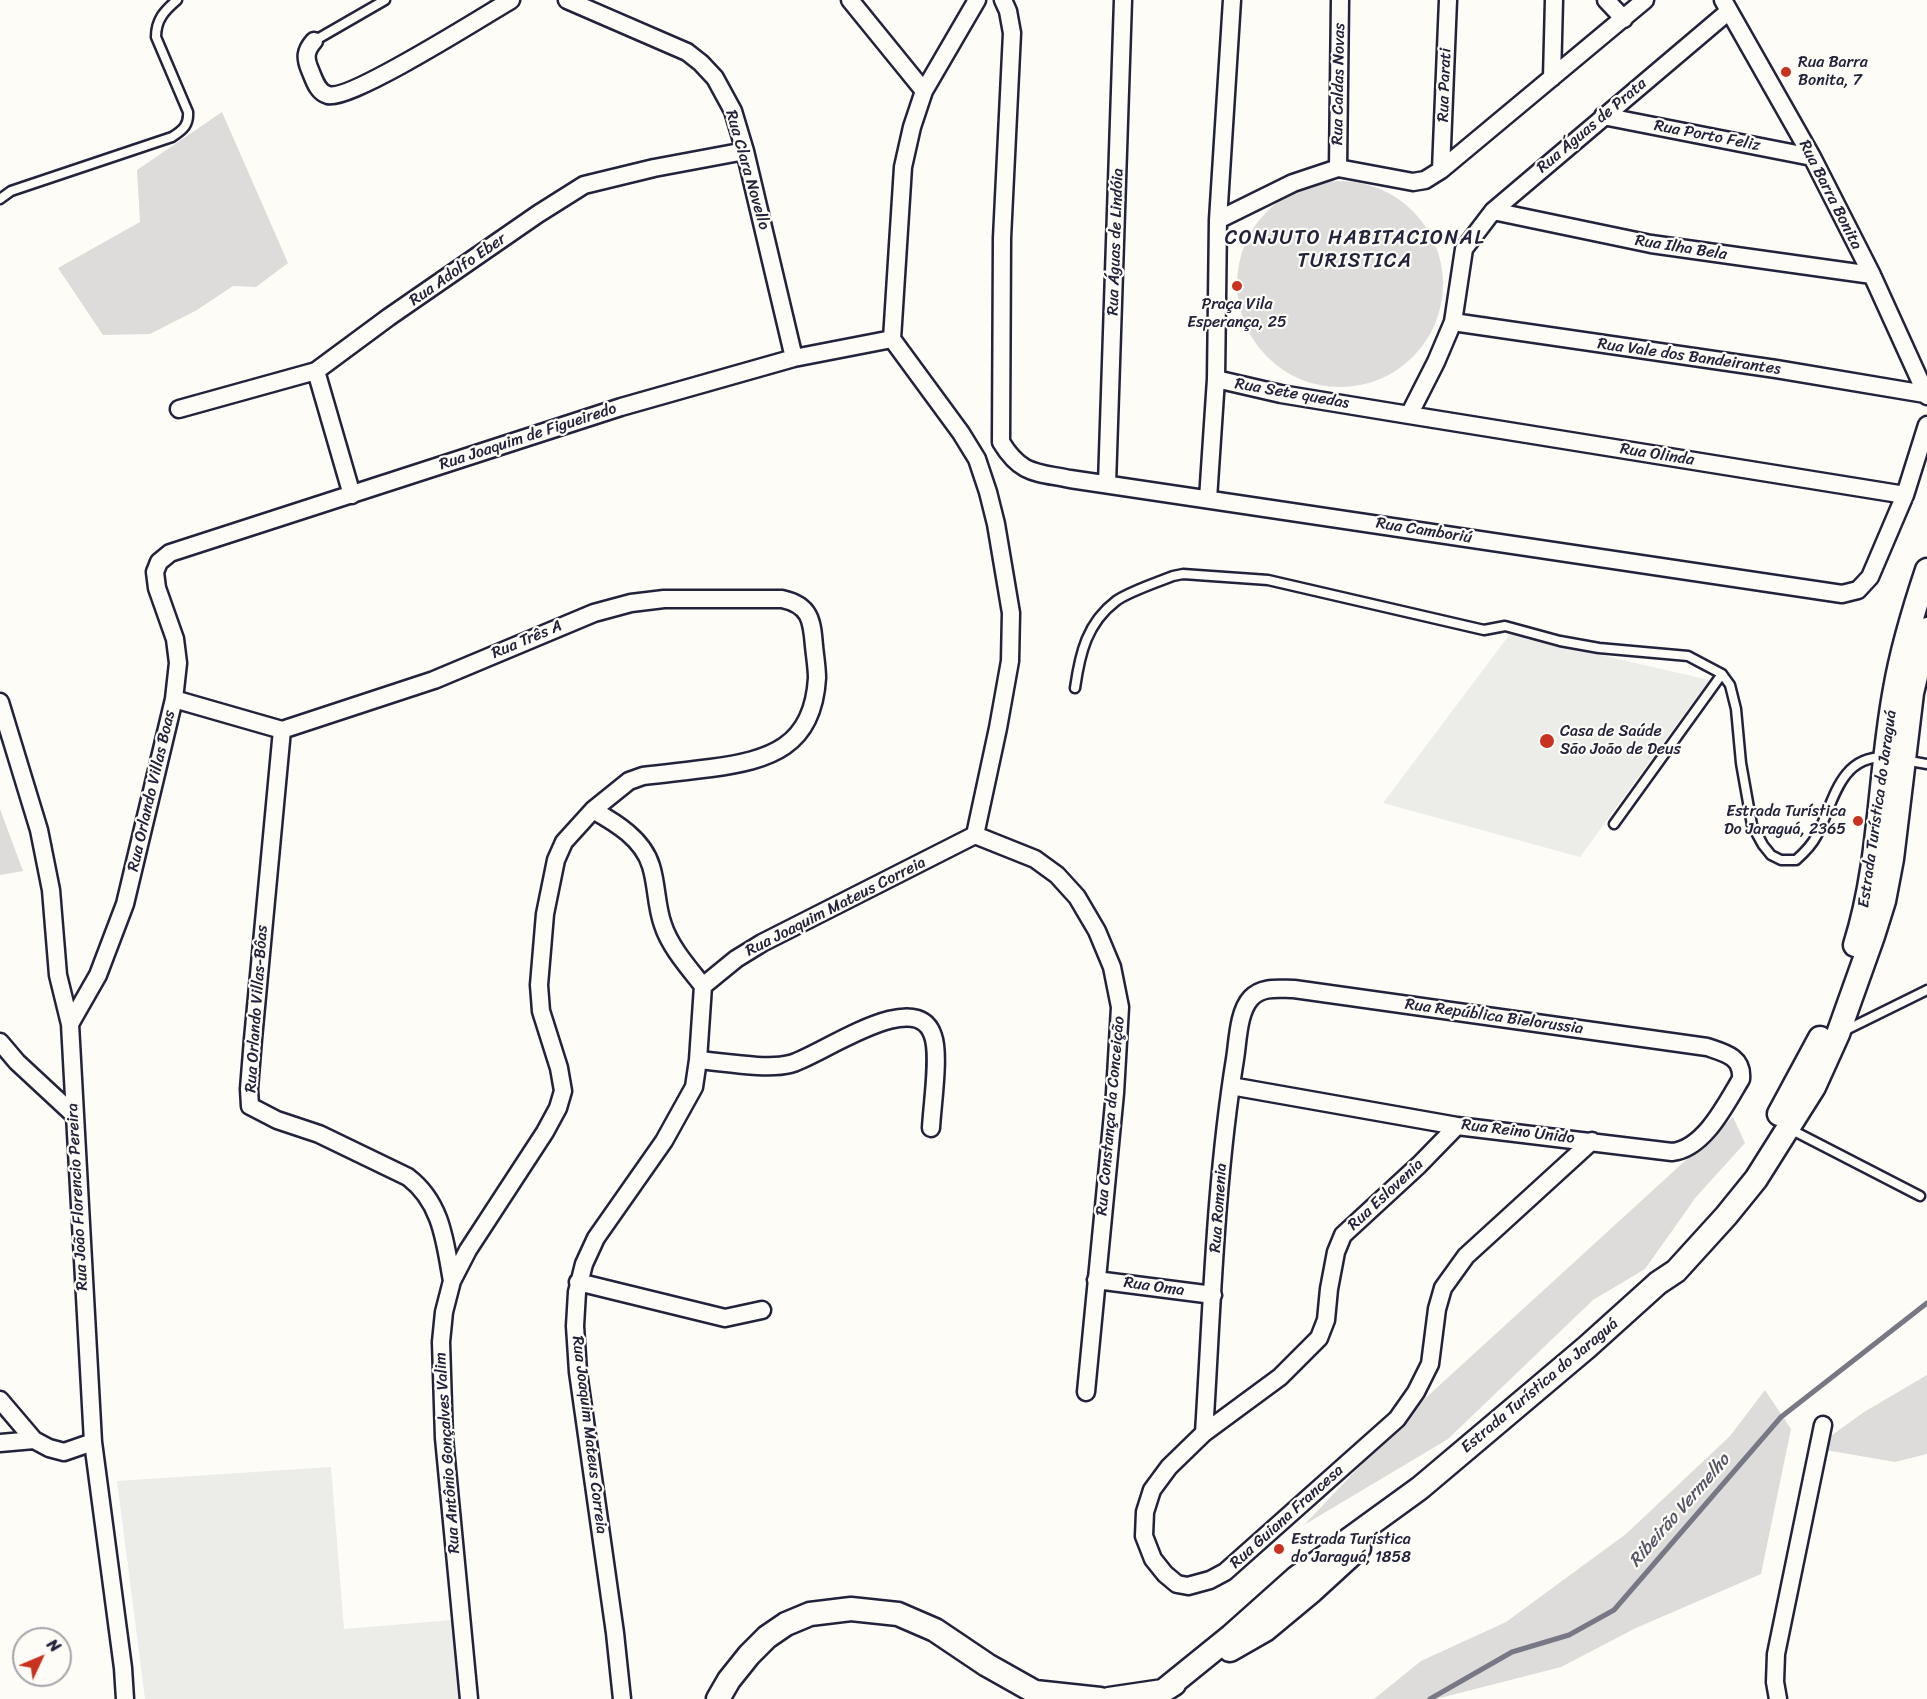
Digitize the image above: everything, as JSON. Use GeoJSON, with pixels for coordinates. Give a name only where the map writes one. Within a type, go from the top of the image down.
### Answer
{"type":"FeatureCollection","features":[{"type":"Feature","properties":{"kind":"main road","name":"Estrada Turística do Jaraguá"},"geometry":{"type":"LineString","coordinates":[[1658,1283],[1740,1175],[1788,1100],[1836,1003],[1906,760],[1894,689],[1908,627],[1927,570]]}},
{"type":"Feature","properties":{"kind":"main road","name":"Estrada Turística do Jaraguá"},"geometry":{"type":"LineString","coordinates":[[1109,1699],[1162,1691],[1232,1636],[1296,1578],[1420,1488],[1587,1347],[1658,1283],[1676,1272],[1756,1179],[1814,1087],[1838,1034],[1870,947],[1884,901],[1892,859],[1906,760],[1912,693],[1927,629]]}},
{"type":"Feature","properties":{"kind":"main road"},"geometry":{"type":"LineString","coordinates":[[718,1699],[729,1680],[749,1655],[767,1637],[786,1624],[810,1614],[851,1609],[898,1614],[935,1630],[987,1665],[1035,1692],[1100,1699]]}},
{"type":"Feature","properties":{"kind":"street"},"geometry":{"type":"LineString","coordinates":[[314,41],[308,47],[306,62],[318,88],[324,93],[336,95],[348,93],[511,0]]}},
{"type":"Feature","properties":{"kind":"street","name":"Rua Clara Novello"},"geometry":{"type":"LineString","coordinates":[[567,0],[687,52],[715,78],[733,111],[745,152],[795,358]]}},
{"type":"Feature","properties":{"kind":"street"},"geometry":{"type":"LineString","coordinates":[[850,0],[924,92]]}},
{"type":"Feature","properties":{"kind":"street"},"geometry":{"type":"LineString","coordinates":[[975,835],[1010,661],[1011,613],[996,524],[977,459],[962,433],[892,339],[903,167],[912,127],[924,92],[977,0]]}},
{"type":"Feature","properties":{"kind":"street","name":"Rua Camboriú"},"geometry":{"type":"LineString","coordinates":[[1004,0],[1012,33],[1002,238],[1001,442],[1008,456],[1019,466],[1070,479],[1842,594],[1858,590],[1870,577],[1905,495]]}},
{"type":"Feature","properties":{"kind":"street","name":"Rua Águas de Lindóia"},"geometry":{"type":"LineString","coordinates":[[1107,484],[1123,0]]}},
{"type":"Feature","properties":{"kind":"street"},"geometry":{"type":"LineString","coordinates":[[1232,0],[1218,220],[1293,183],[1338,168],[1413,182],[1425,180],[1441,170],[1645,0]]}},
{"type":"Feature","properties":{"kind":"street","name":"Rua Caldas Novas"},"geometry":{"type":"LineString","coordinates":[[1338,168],[1340,0]]}},
{"type":"Feature","properties":{"kind":"street","name":"Rua Parati"},"geometry":{"type":"LineString","coordinates":[[1441,170],[1448,0]]}},
{"type":"Feature","properties":{"kind":"street"},"geometry":{"type":"LineString","coordinates":[[1552,78],[1554,0]]}},
{"type":"Feature","properties":{"kind":"street"},"geometry":{"type":"LineString","coordinates":[[1606,0],[1623,19]]}},
{"type":"Feature","properties":{"kind":"street","name":"Rua Águas de Prata"},"geometry":{"type":"LineString","coordinates":[[1453,322],[1464,249],[1493,211],[1726,6]]}},
{"type":"Feature","properties":{"kind":"street","name":"Rua Barra Bonita"},"geometry":{"type":"LineString","coordinates":[[1726,6],[1812,157],[1872,275],[1926,394]]}},
{"type":"Feature","properties":{"kind":"street","name":"Rua Porto Feliz"},"geometry":{"type":"LineString","coordinates":[[1603,116],[1812,157]]}},
{"type":"Feature","properties":{"kind":"street","name":"Rua Adolfo Eber"},"geometry":{"type":"LineString","coordinates":[[179,409],[316,371],[389,317],[584,185],[654,168],[745,152]]}},
{"type":"Feature","properties":{"kind":"street","name":"Rua Ilha Bela"},"geometry":{"type":"LineString","coordinates":[[1493,211],[1651,244],[1872,275]]}},
{"type":"Feature","properties":{"kind":"street","name":"Rua Sete quedas"},"geometry":{"type":"LineString","coordinates":[[1218,220],[1216,380],[1281,394],[1409,415]]}},
{"type":"Feature","properties":{"kind":"street"},"geometry":{"type":"LineString","coordinates":[[1409,415],[1453,322]]}},
{"type":"Feature","properties":{"kind":"street","name":"Rua Vale dos Bandeirantes"},"geometry":{"type":"LineString","coordinates":[[1453,322],[1926,394]]}},
{"type":"Feature","properties":{"kind":"street","name":"Rua Joaquim de Figueiredo"},"geometry":{"type":"LineString","coordinates":[[170,553],[621,407],[795,358],[892,339]]}},
{"type":"Feature","properties":{"kind":"street"},"geometry":{"type":"LineString","coordinates":[[316,371],[352,495]]}},
{"type":"Feature","properties":{"kind":"street"},"geometry":{"type":"LineString","coordinates":[[1208,499],[1216,380]]}},
{"type":"Feature","properties":{"kind":"street","name":"Rua Olinda"},"geometry":{"type":"LineString","coordinates":[[1409,415],[1905,495]]}},
{"type":"Feature","properties":{"kind":"street"},"geometry":{"type":"LineString","coordinates":[[1905,495],[1927,425]]}},
{"type":"Feature","properties":{"kind":"street","name":"Rua Orlando Villas Boas"},"geometry":{"type":"LineString","coordinates":[[69,1024],[98,975],[125,904],[174,699],[178,663],[175,639],[157,588],[155,572],[159,562],[170,553]]}},
{"type":"Feature","properties":{"kind":"street","name":"Rua Três A"},"geometry":{"type":"LineString","coordinates":[[282,730],[434,681],[594,613],[632,603],[664,599],[782,599]]}},
{"type":"Feature","properties":{"kind":"street","name":"Rua Antônio Gonçalves Valim"},"geometry":{"type":"LineString","coordinates":[[469,1699],[444,1438],[441,1342],[444,1312],[452,1281],[468,1250],[545,1132],[558,1108],[563,1090],[560,1068],[542,1011],[539,985],[545,914],[555,860],[564,842],[593,810],[629,781],[643,776],[745,764],[770,755],[788,745],[800,733],[810,713],[817,679],[813,625],[802,608],[794,602],[782,599]]}},
{"type":"Feature","properties":{"kind":"street"},"geometry":{"type":"LineString","coordinates":[[174,699],[282,730]]}},
{"type":"Feature","properties":{"kind":"street","name":"Rua João Florencio Pereira"},"geometry":{"type":"LineString","coordinates":[[0,702],[39,830],[51,890],[58,975],[69,1024],[93,1442],[123,1668],[125,1699]]}},
{"type":"Feature","properties":{"kind":"street","name":"Rua Orlando Villas-Bôas"},"geometry":{"type":"LineString","coordinates":[[282,730],[252,1039],[250,1106],[277,1120],[319,1134],[408,1177],[421,1187],[432,1203],[442,1225],[452,1281]]}},
{"type":"Feature","properties":{"kind":"street"},"geometry":{"type":"LineString","coordinates":[[593,810],[621,825],[640,846],[651,865],[663,927],[703,986]]}},
{"type":"Feature","properties":{"kind":"street","name":"Rua Joaquim Mateus Correia"},"geometry":{"type":"LineString","coordinates":[[622,1699],[615,1633],[578,1372],[575,1326],[578,1282],[596,1238],[664,1141],[684,1109],[694,1087],[699,1060],[703,986],[736,959],[762,943],[975,835]]}},
{"type":"Feature","properties":{"kind":"street","name":"Rua Constança da Conceição"},"geometry":{"type":"LineString","coordinates":[[975,835],[1035,859],[1057,875],[1077,897],[1098,931],[1112,967],[1120,1007],[1115,1093],[1086,1392]]}},
{"type":"Feature","properties":{"kind":"street","name":"Rua República Bielorussia"},"geometry":{"type":"LineString","coordinates":[[1259,991],[1272,988],[1305,991],[1707,1047],[1728,1053]]}},
{"type":"Feature","properties":{"kind":"street","name":"Rua Romenia"},"geometry":{"type":"LineString","coordinates":[[1204,1433],[1219,1186],[1231,1086],[1243,1011],[1250,999],[1259,991]]}},
{"type":"Feature","properties":{"kind":"street"},"geometry":{"type":"LineString","coordinates":[[699,1060],[772,1066],[789,1065],[806,1059],[872,1024],[908,1017],[918,1019],[933,1034],[936,1052],[931,1128]]}},
{"type":"Feature","properties":{"kind":"street"},"geometry":{"type":"LineString","coordinates":[[0,1042],[17,1062],[73,1114]]}},
{"type":"Feature","properties":{"kind":"street","name":"Rua Reino Unido"},"geometry":{"type":"LineString","coordinates":[[1231,1086],[1457,1126],[1672,1152],[1683,1151],[1706,1132],[1741,1079],[1742,1070],[1738,1061],[1728,1053]]}},
{"type":"Feature","properties":{"kind":"street","name":"Rua Eslovenia"},"geometry":{"type":"LineString","coordinates":[[1204,1433],[1280,1377],[1319,1338],[1326,1320],[1336,1252],[1343,1235],[1419,1165],[1457,1126]]}},
{"type":"Feature","properties":{"kind":"street","name":"Rua Guiana Francesa"},"geometry":{"type":"LineString","coordinates":[[1204,1433],[1169,1467],[1152,1490],[1145,1512],[1144,1536],[1153,1559],[1177,1584],[1188,1586],[1210,1580],[1225,1572],[1397,1419],[1416,1392],[1430,1364],[1437,1309],[1443,1287],[1466,1256],[1592,1141]]}},
{"type":"Feature","properties":{"kind":"street","name":"Rua Oma"},"geometry":{"type":"LineString","coordinates":[[1096,1280],[1213,1295]]}},
{"type":"Feature","properties":{"kind":"street"},"geometry":{"type":"LineString","coordinates":[[578,1282],[725,1318],[762,1310]]}},
{"type":"Feature","properties":{"kind":"street"},"geometry":{"type":"LineString","coordinates":[[0,1400],[34,1440],[49,1449],[64,1452],[93,1442]]}},
{"type":"Feature","properties":{"kind":"street"},"geometry":{"type":"LineString","coordinates":[[1778,1699],[1775,1682],[1776,1654],[1823,1425]]}},
{"type":"Feature","properties":{"kind":"street"},"geometry":{"type":"LineString","coordinates":[[0,1443],[34,1440]]}},
{"type":"Feature","properties":{"kind":"lane"},"geometry":{"type":"LineString","coordinates":[[0,199],[11,190],[172,137],[182,131],[188,123],[188,112],[156,37],[156,26],[160,18],[177,0]]}},
{"type":"Feature","properties":{"kind":"lane"},"geometry":{"type":"LineString","coordinates":[[314,41],[385,0]]}},
{"type":"Feature","properties":{"kind":"lane"},"geometry":{"type":"LineString","coordinates":[[1075,688],[1081,652],[1095,623],[1117,600],[1173,576],[1183,574],[1268,580],[1484,630],[1505,627],[1599,648],[1688,656],[1722,674],[1730,685],[1736,710],[1741,764],[1752,825],[1771,855],[1781,860],[1796,860],[1816,837],[1833,798],[1855,765],[1868,758],[1906,760]]}},
{"type":"Feature","properties":{"kind":"lane"},"geometry":{"type":"LineString","coordinates":[[1614,824],[1722,674]]}},
{"type":"Feature","properties":{"kind":"lane"},"geometry":{"type":"LineString","coordinates":[[1838,1034],[1927,990]]}},
{"type":"Feature","properties":{"kind":"lane"},"geometry":{"type":"LineString","coordinates":[[1789,1128],[1920,1196]]}},
{"type":"Feature","properties":{"kind":"shaded area"},"geometry":{"type":"Polygon","coordinates":[[[222,112],[288,263],[256,287],[233,286],[197,310],[150,334],[103,335],[58,268],[140,222],[137,170],[222,112]]]}},
{"type":"Feature","properties":{"kind":"shaded area"},"geometry":{"type":"Polygon","coordinates":[[[1330,181],[1350,181],[1370,185],[1389,193],[1413,211],[1431,235],[1439,254],[1443,284],[1439,314],[1431,333],[1413,357],[1389,375],[1370,383],[1350,387],[1330,387],[1310,383],[1291,375],[1275,364],[1260,349],[1249,333],[1241,314],[1237,294],[1237,274],[1241,254],[1249,235],[1260,219],[1275,204],[1291,193],[1310,185],[1330,181]]]}},
{"type":"Feature","properties":{"kind":"shaded area","name":"Casa de Saúde São João de Deus"},"geometry":{"type":"Polygon","coordinates":[[[1510,634],[1709,680],[1580,857],[1383,803],[1510,634]]]}},
{"type":"Feature","properties":{"kind":"shaded area"},"geometry":{"type":"Polygon","coordinates":[[[0,809],[23,871],[0,875],[0,809]]]}},
{"type":"Feature","properties":{"kind":"shaded area"},"geometry":{"type":"Polygon","coordinates":[[[1733,1117],[1745,1143],[1696,1197],[1645,1269],[1593,1300],[1448,1439],[1304,1525],[1419,1404],[1733,1117]]]}},
{"type":"Feature","properties":{"kind":"shaded area"},"geometry":{"type":"Polygon","coordinates":[[[1927,1375],[1927,1454],[1895,1462],[1814,1448],[1864,1412],[1927,1375]]]}},
{"type":"Feature","properties":{"kind":"shaded area"},"geometry":{"type":"Polygon","coordinates":[[[1765,1390],[1791,1429],[1761,1574],[1636,1628],[1561,1667],[1436,1699],[1374,1699],[1421,1661],[1506,1622],[1626,1534],[1730,1436],[1765,1390]]]}},
{"type":"Feature","properties":{"kind":"shaded area"},"geometry":{"type":"Polygon","coordinates":[[[331,1467],[344,1629],[453,1620],[460,1699],[145,1699],[117,1481],[331,1467]]]}},
{"type":"Feature","properties":{"kind":"waterway","name":"Ribeirão Vermelho"},"geometry":{"type":"LineString","coordinates":[[1430,1699],[1512,1652],[1569,1635],[1614,1610],[1781,1417],[1927,1303]]}},
{"type":"Feature","properties":{"kind":"place","name":"Rua Barra Bonita, 7"},"geometry":{"type":"Point","coordinates":[1786,72]}},
{"type":"Feature","properties":{"kind":"place","name":"Praça Vila Esperança, 25"},"geometry":{"type":"Point","coordinates":[1237,286]}},
{"type":"Feature","properties":{"kind":"place","name":"Casa de Saúde São João de Deus"},"geometry":{"type":"Point","coordinates":[1547,741]}},
{"type":"Feature","properties":{"kind":"place","name":"Estrada Turística Do Jaraguá, 2365"},"geometry":{"type":"Point","coordinates":[1858,821]}},
{"type":"Feature","properties":{"kind":"place","name":"Estrada Turística do Jaraguá, 1858"},"geometry":{"type":"Point","coordinates":[1279,1549]}},
{"type":"Feature","properties":{"kind":"district","name":"CONJUTO HABITACIONAL TURISTICA"},"geometry":{"type":"Point","coordinates":[1355,250]}}]}
